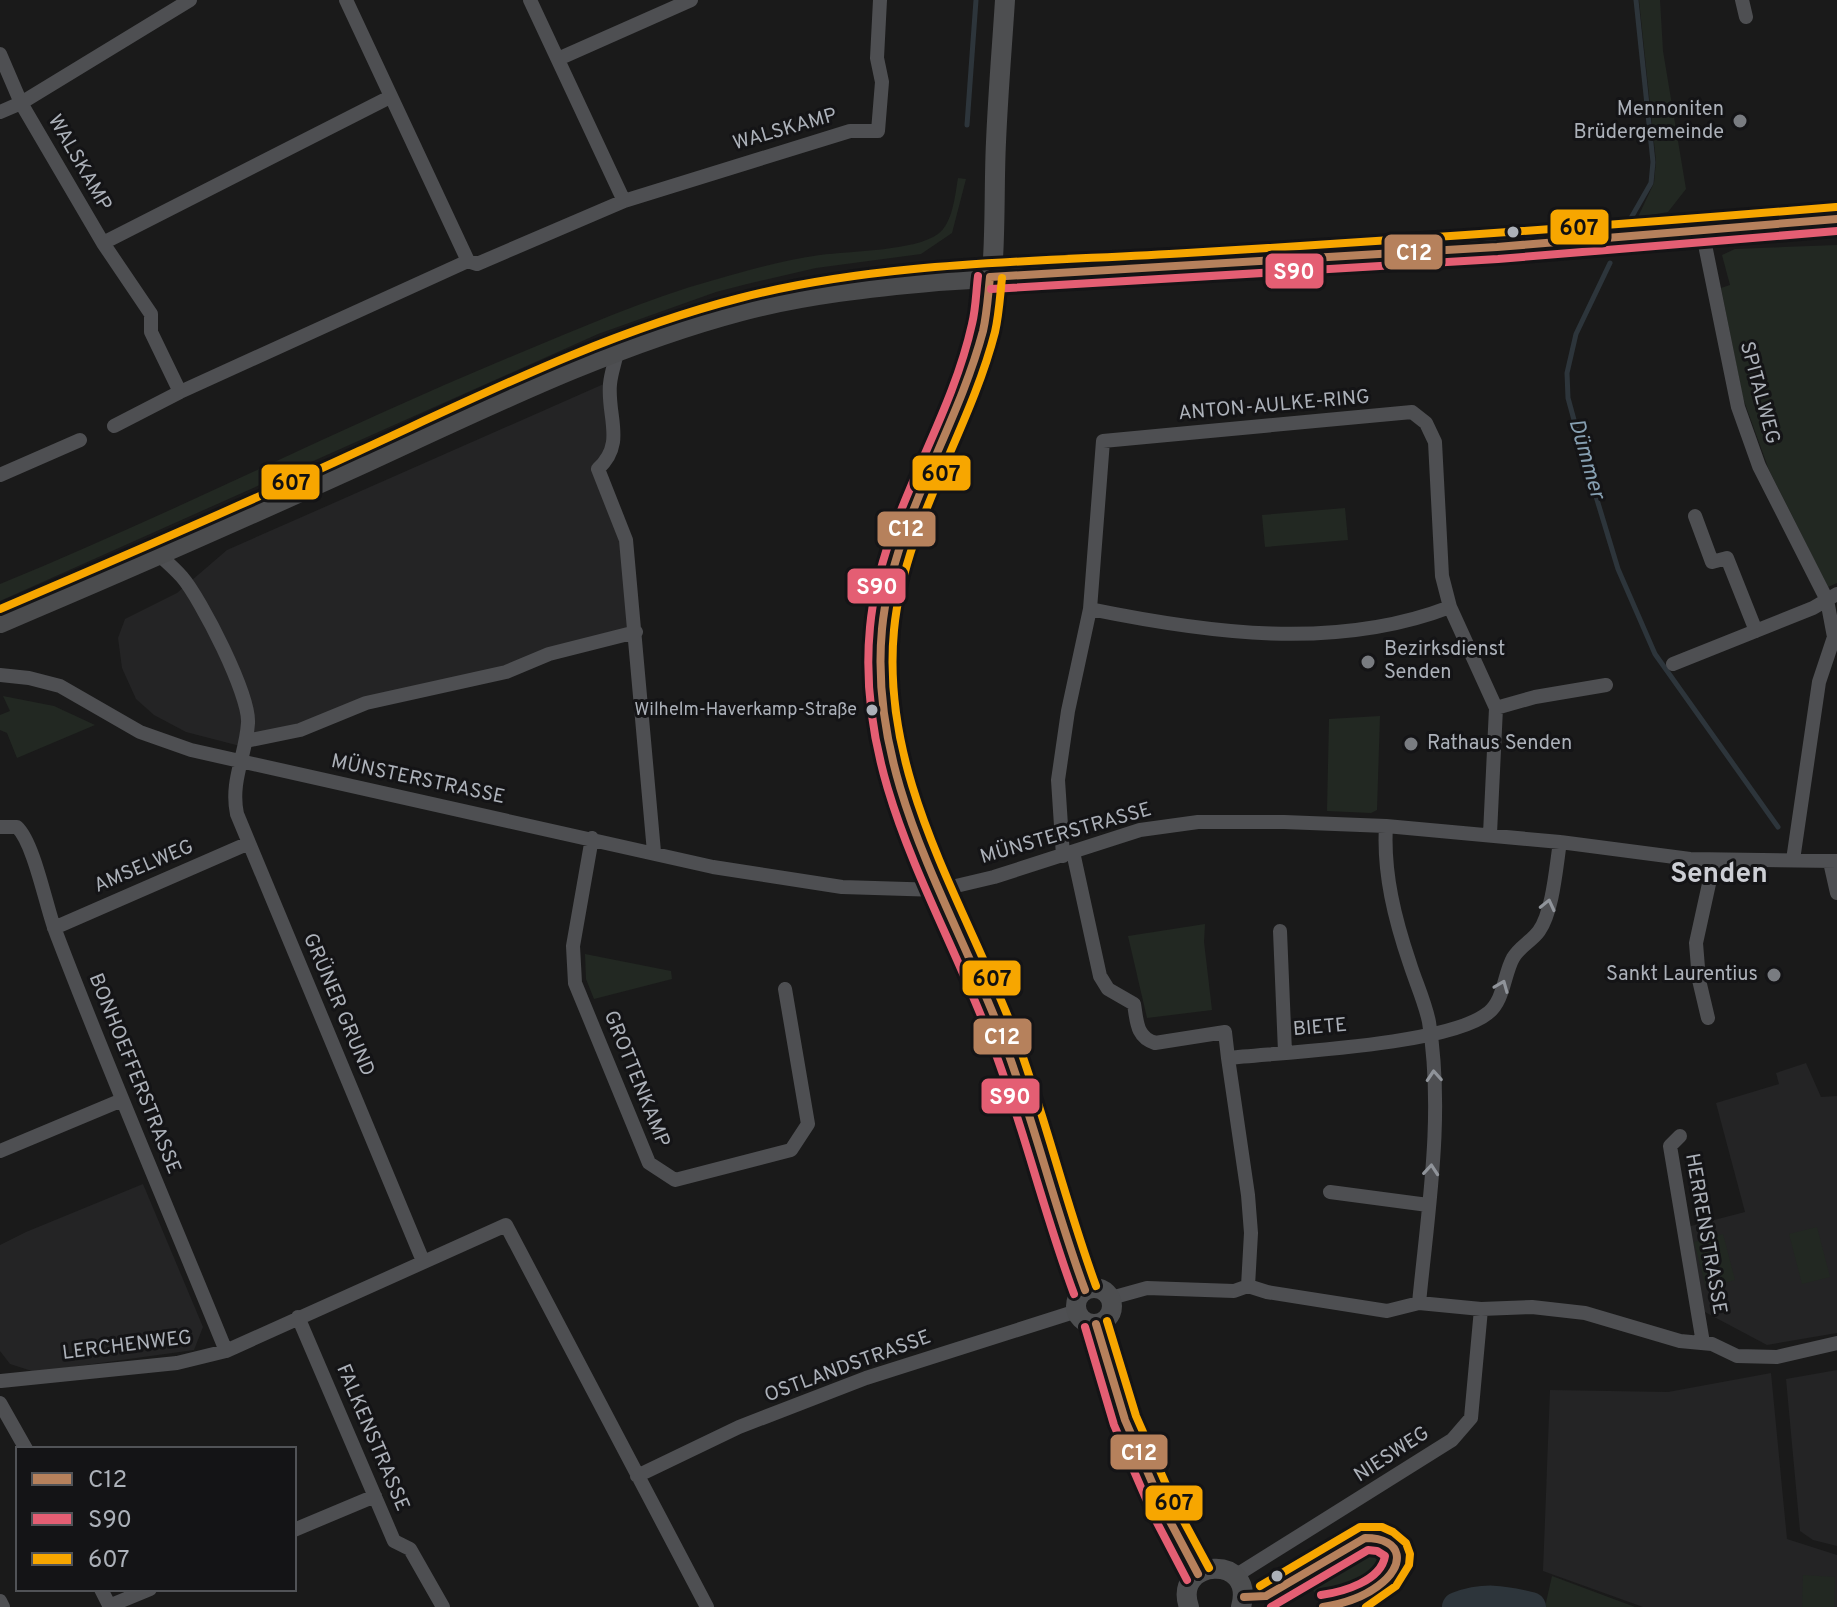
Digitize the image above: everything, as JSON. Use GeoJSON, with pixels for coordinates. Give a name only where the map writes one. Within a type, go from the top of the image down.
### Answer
{"type":"FeatureCollection","features":[{"type":"Feature","properties":{"kind":"main road"},"geometry":{"type":"LineString","coordinates":[[0,622],[159,555],[516,393],[617,352],[741,310],[805,296],[880,285],[1497,247],[1837,219]]}},
{"type":"Feature","properties":{"kind":"street","name":"WALSKAMP"},"geometry":{"type":"LineString","coordinates":[[0,112],[21,103],[165,6],[190,0]]}},
{"type":"Feature","properties":{"kind":"street"},"geometry":{"type":"LineString","coordinates":[[346,0],[468,261]]}},
{"type":"Feature","properties":{"kind":"street"},"geometry":{"type":"LineString","coordinates":[[530,0],[624,201]]}},
{"type":"Feature","properties":{"kind":"street"},"geometry":{"type":"LineString","coordinates":[[558,59],[691,0]]}},
{"type":"Feature","properties":{"kind":"street","name":"WALSKAMP"},"geometry":{"type":"LineString","coordinates":[[114,426],[180,392],[468,261],[477,264],[624,201],[850,131],[878,131],[882,82],[877,58],[880,0]]}},
{"type":"Feature","properties":{"kind":"street"},"geometry":{"type":"LineString","coordinates":[[1005,0],[990,277],[983,328],[892,576],[881,639],[880,708],[890,765],[1003,1039],[1085,1290]]}},
{"type":"Feature","properties":{"kind":"street"},"geometry":{"type":"LineString","coordinates":[[1742,0],[1746,17]]}},
{"type":"Feature","properties":{"kind":"street","name":"WALSKAMP"},"geometry":{"type":"LineString","coordinates":[[0,54],[21,103],[103,243],[151,314],[151,332],[180,392]]}},
{"type":"Feature","properties":{"kind":"street","name":"WALSKAMP"},"geometry":{"type":"LineString","coordinates":[[103,243],[390,97]]}},
{"type":"Feature","properties":{"kind":"street","name":"SPITALWEG"},"geometry":{"type":"LineString","coordinates":[[1702,230],[1738,407],[1759,466],[1832,597],[1834,637],[1819,682],[1793,860]]}},
{"type":"Feature","properties":{"kind":"street"},"geometry":{"type":"LineString","coordinates":[[617,352],[610,384],[614,441],[610,457],[598,469],[626,540],[654,852]]}},
{"type":"Feature","properties":{"kind":"street","name":"ANTON-AULKE-RING"},"geometry":{"type":"LineString","coordinates":[[1228,1058],[1225,1032],[1155,1043],[1145,1040],[1139,1033],[1134,1004],[1108,989],[1100,976],[1068,854],[1058,780],[1068,711],[1090,609],[1103,441],[1412,412],[1426,423],[1435,442],[1442,576],[1450,607],[1496,708],[1490,834]]}},
{"type":"Feature","properties":{"kind":"street"},"geometry":{"type":"LineString","coordinates":[[0,475],[80,440]]}},
{"type":"Feature","properties":{"kind":"street"},"geometry":{"type":"LineString","coordinates":[[1695,516],[1712,562],[1727,558],[1756,631]]}},
{"type":"Feature","properties":{"kind":"street"},"geometry":{"type":"LineString","coordinates":[[159,555],[183,578],[200,606],[241,691],[248,718],[246,741],[300,730],[366,703],[506,672],[549,654],[636,632]]}},
{"type":"Feature","properties":{"kind":"street"},"geometry":{"type":"LineString","coordinates":[[1673,664],[1832,597]]}},
{"type":"Feature","properties":{"kind":"street"},"geometry":{"type":"LineString","coordinates":[[1090,609],[1213,630],[1309,633],[1415,621],[1450,607]]}},
{"type":"Feature","properties":{"kind":"street","name":"MÜNSTERSTRASSE"},"geometry":{"type":"LineString","coordinates":[[0,675],[60,686],[140,732],[191,750],[726,869],[831,886],[939,890],[1068,854],[1140,830],[1195,822],[1386,826],[1490,834],[1714,861],[1834,861]]}},
{"type":"Feature","properties":{"kind":"street"},"geometry":{"type":"LineString","coordinates":[[1496,708],[1535,697],[1606,685]]}},
{"type":"Feature","properties":{"kind":"street","name":"GRÜNER GRUND"},"geometry":{"type":"LineString","coordinates":[[246,741],[239,761],[234,798],[237,814],[423,1261]]}},
{"type":"Feature","properties":{"kind":"street"},"geometry":{"type":"LineString","coordinates":[[1386,826],[1388,882],[1403,944],[1428,1016],[1436,1110],[1419,1303]]}},
{"type":"Feature","properties":{"kind":"street","name":"BONHOEFFERSTRASSE"},"geometry":{"type":"LineString","coordinates":[[0,827],[17,827],[22,832],[54,928],[226,1351]]}},
{"type":"Feature","properties":{"kind":"street","name":"GROTTENKAMP"},"geometry":{"type":"LineString","coordinates":[[592,838],[573,946],[575,983],[649,1163],[675,1180],[791,1150],[808,1124],[785,989]]}},
{"type":"Feature","properties":{"kind":"street","name":"BIETE"},"geometry":{"type":"LineString","coordinates":[[1280,931],[1285,1052],[1408,1039],[1460,1026],[1489,1013],[1513,958],[1539,931],[1547,916],[1560,842]]}},
{"type":"Feature","properties":{"kind":"street","name":"AMSELWEG"},"geometry":{"type":"LineString","coordinates":[[54,928],[249,843]]}},
{"type":"Feature","properties":{"kind":"street"},"geometry":{"type":"LineString","coordinates":[[1708,1018],[1699,980],[1696,943],[1714,861]]}},
{"type":"Feature","properties":{"kind":"street"},"geometry":{"type":"LineString","coordinates":[[1834,861],[1837,893]]}},
{"type":"Feature","properties":{"kind":"street"},"geometry":{"type":"LineString","coordinates":[[1248,1286],[1251,1233],[1248,1195],[1228,1058],[1285,1052]]}},
{"type":"Feature","properties":{"kind":"street"},"geometry":{"type":"LineString","coordinates":[[0,1151],[122,1100]]}},
{"type":"Feature","properties":{"kind":"street","name":"HERRENSTRASSE"},"geometry":{"type":"LineString","coordinates":[[1680,1136],[1670,1146],[1708,1343]]}},
{"type":"Feature","properties":{"kind":"street"},"geometry":{"type":"LineString","coordinates":[[1330,1192],[1428,1205]]}},
{"type":"Feature","properties":{"kind":"street"},"geometry":{"type":"LineString","coordinates":[[298,1317],[506,1225],[707,1607]]}},
{"type":"Feature","properties":{"kind":"street"},"geometry":{"type":"LineString","coordinates":[[1111,1298],[1147,1288],[1234,1291],[1248,1286],[1267,1292],[1387,1311],[1419,1303],[1481,1309],[1532,1307],[1585,1313],[1680,1341],[1708,1343],[1737,1356],[1777,1357],[1837,1343]]}},
{"type":"Feature","properties":{"kind":"street"},"geometry":{"type":"LineString","coordinates":[[1085,1290],[1103,1290],[1111,1298],[1111,1312],[1102,1322],[1084,1321],[1077,1311],[1078,1299],[1085,1290]]}},
{"type":"Feature","properties":{"kind":"street","name":"NIESWEG"},"geometry":{"type":"LineString","coordinates":[[1235,1576],[1452,1440],[1463,1430],[1471,1418],[1481,1309]]}},
{"type":"Feature","properties":{"kind":"street","name":"OSTLANDSTRASSE"},"geometry":{"type":"LineString","coordinates":[[637,1476],[739,1427],[866,1378],[1077,1311]]}},
{"type":"Feature","properties":{"kind":"street","name":"LERCHENWEG"},"geometry":{"type":"LineString","coordinates":[[0,1380],[177,1363],[226,1351],[298,1317]]}},
{"type":"Feature","properties":{"kind":"street","name":"FALKENSTRASSE"},"geometry":{"type":"LineString","coordinates":[[298,1317],[394,1541],[410,1549],[443,1607]]}},
{"type":"Feature","properties":{"kind":"street"},"geometry":{"type":"LineString","coordinates":[[1096,1324],[1125,1420],[1164,1510],[1198,1574]]}},
{"type":"Feature","properties":{"kind":"street"},"geometry":{"type":"LineString","coordinates":[[0,1380],[0,1402],[25,1447]]}},
{"type":"Feature","properties":{"kind":"street"},"geometry":{"type":"LineString","coordinates":[[296,1529],[375,1496]]}},
{"type":"Feature","properties":{"kind":"street"},"geometry":{"type":"LineString","coordinates":[[1189,1607],[1187,1591],[1191,1581],[1198,1574],[1217,1568],[1235,1576],[1243,1588],[1241,1607]]}},
{"type":"Feature","properties":{"kind":"street"},"geometry":{"type":"LineString","coordinates":[[110,1606],[145,1591]]}},
{"type":"Feature","properties":{"kind":"street"},"geometry":{"type":"LineString","coordinates":[[0,1601],[3,1607]]}},
{"type":"Feature","properties":{"kind":"shaded area"},"geometry":{"type":"Polygon","coordinates":[[[1639,0],[1660,0],[1663,51],[1686,189],[1668,212],[1638,217],[1654,183],[1656,161],[1639,0]]]}},
{"type":"Feature","properties":{"kind":"shaded area"},"geometry":{"type":"Polygon","coordinates":[[[958,178],[966,179],[952,233],[921,254],[816,268],[747,284],[598,334],[0,601],[0,584],[386,411],[613,314],[688,288],[767,266],[820,255],[898,247],[928,240],[947,223],[958,178]]]}},
{"type":"Feature","properties":{"kind":"shaded area"},"geometry":{"type":"Polygon","coordinates":[[[1837,245],[1837,583],[1828,587],[1769,470],[1743,398],[1721,288],[1730,285],[1722,255],[1735,249],[1837,245]]]}},
{"type":"Feature","properties":{"kind":"shaded area"},"geometry":{"type":"Polygon","coordinates":[[[615,379],[617,428],[597,469],[622,542],[633,628],[240,746],[186,732],[154,715],[136,699],[122,668],[118,638],[125,619],[177,593],[227,550],[615,379]]]}},
{"type":"Feature","properties":{"kind":"shaded area"},"geometry":{"type":"Polygon","coordinates":[[[1345,508],[1348,540],[1265,547],[1262,515],[1345,508]]]}},
{"type":"Feature","properties":{"kind":"shaded area"},"geometry":{"type":"Polygon","coordinates":[[[3,696],[54,706],[95,725],[17,758],[7,733],[0,730],[0,715],[10,711],[3,696]]]}},
{"type":"Feature","properties":{"kind":"shaded area"},"geometry":{"type":"Polygon","coordinates":[[[1380,716],[1377,810],[1371,813],[1327,811],[1329,719],[1380,716]]]}},
{"type":"Feature","properties":{"kind":"shaded area"},"geometry":{"type":"Polygon","coordinates":[[[1205,924],[1204,942],[1212,1010],[1147,1018],[1128,936],[1205,924]]]}},
{"type":"Feature","properties":{"kind":"shaded area"},"geometry":{"type":"Polygon","coordinates":[[[585,954],[671,971],[672,979],[594,999],[586,979],[585,954]]]}},
{"type":"Feature","properties":{"kind":"shaded area"},"geometry":{"type":"Polygon","coordinates":[[[1806,1063],[1821,1097],[1837,1096],[1837,1333],[1767,1345],[1703,1311],[1687,1227],[1745,1212],[1716,1103],[1779,1084],[1776,1073],[1806,1063]]]}},
{"type":"Feature","properties":{"kind":"shaded area"},"geometry":{"type":"Polygon","coordinates":[[[143,1184],[203,1327],[194,1350],[35,1372],[10,1364],[0,1351],[0,1245],[143,1184]]]}},
{"type":"Feature","properties":{"kind":"shaded area"},"geometry":{"type":"Polygon","coordinates":[[[1817,1227],[1830,1277],[1802,1284],[1789,1234],[1817,1227]]]}},
{"type":"Feature","properties":{"kind":"shaded area"},"geometry":{"type":"Polygon","coordinates":[[[1723,1234],[1735,1280],[1706,1288],[1694,1242],[1723,1234]]]}},
{"type":"Feature","properties":{"kind":"shaded area"},"geometry":{"type":"Polygon","coordinates":[[[1837,1370],[1837,1546],[1813,1540],[1800,1531],[1786,1379],[1837,1370]]]}},
{"type":"Feature","properties":{"kind":"shaded area"},"geometry":{"type":"Polygon","coordinates":[[[1771,1373],[1787,1539],[1837,1555],[1837,1607],[1643,1607],[1543,1571],[1550,1390],[1668,1392],[1771,1373]]]}},
{"type":"Feature","properties":{"kind":"shaded area"},"geometry":{"type":"Polygon","coordinates":[[[1358,1553],[1378,1556],[1381,1566],[1376,1573],[1343,1593],[1316,1595],[1312,1588],[1315,1581],[1358,1553]]]}},
{"type":"Feature","properties":{"kind":"shaded area"},"geometry":{"type":"Polygon","coordinates":[[[1803,1575],[1835,1577],[1834,1607],[1802,1607],[1803,1575]]]}},
{"type":"Feature","properties":{"kind":"shaded area"},"geometry":{"type":"Polygon","coordinates":[[[1552,1576],[1635,1607],[1545,1607],[1552,1576]]]}},
{"type":"Feature","properties":{"kind":"waterway"},"geometry":{"type":"LineString","coordinates":[[967,125],[976,0]]}},
{"type":"Feature","properties":{"kind":"waterway","name":"Dümmer"},"geometry":{"type":"LineString","coordinates":[[1631,218],[1651,183],[1653,162],[1636,0]]}},
{"type":"Feature","properties":{"kind":"waterway","name":"Dümmer"},"geometry":{"type":"LineString","coordinates":[[1610,263],[1576,334],[1567,373],[1568,398],[1585,460],[1618,569],[1655,654],[1778,827]]}},
{"type":"Feature","properties":{"kind":"waterway"},"geometry":{"type":"LineString","coordinates":[[1457,1607],[1493,1601],[1531,1607]]}},
{"type":"Feature","properties":{"kind":"transit line","name":"607"},"geometry":{"type":"LineString","coordinates":[[0,609],[594,346],[691,312],[794,286],[962,265],[1431,237],[1836,207]]}},
{"type":"Feature","properties":{"kind":"transit line","name":"C12"},"geometry":{"type":"LineString","coordinates":[[990,277],[1497,247],[1837,219]]}},
{"type":"Feature","properties":{"kind":"transit line","name":"S90"},"geometry":{"type":"LineString","coordinates":[[991,289],[1498,259],[1837,231]]}},
{"type":"Feature","properties":{"kind":"transit line","name":"S90"},"geometry":{"type":"LineString","coordinates":[[978,276],[973,318],[961,362],[901,511],[876,587],[870,627],[869,683],[875,737],[905,840],[991,1041],[1074,1294]]}},
{"type":"Feature","properties":{"kind":"transit line","name":"C12"},"geometry":{"type":"LineString","coordinates":[[990,277],[984,325],[971,368],[898,552],[882,629],[881,684],[888,737],[900,788],[938,888],[1002,1036],[1085,1290]]}},
{"type":"Feature","properties":{"kind":"transit line","name":"607"},"geometry":{"type":"LineString","coordinates":[[1002,278],[996,326],[984,369],[910,553],[894,630],[893,684],[900,736],[913,787],[950,886],[1014,1032],[1096,1286]]}},
{"type":"Feature","properties":{"kind":"transit line","name":"607"},"geometry":{"type":"LineString","coordinates":[[1107,1321],[1136,1416],[1175,1505],[1209,1568]]}},
{"type":"Feature","properties":{"kind":"transit line","name":"C12"},"geometry":{"type":"LineString","coordinates":[[1096,1324],[1125,1420],[1164,1510],[1198,1574]]}},
{"type":"Feature","properties":{"kind":"transit line","name":"S90"},"geometry":{"type":"LineString","coordinates":[[1085,1327],[1114,1425],[1153,1515],[1187,1580]]}},
{"type":"Feature","properties":{"kind":"transit line","name":"607"},"geometry":{"type":"LineString","coordinates":[[1260,1586],[1360,1527],[1382,1527],[1406,1543],[1410,1554],[1409,1565],[1396,1586],[1366,1607]]}},
{"type":"Feature","properties":{"kind":"transit line","name":"C12"},"geometry":{"type":"LineString","coordinates":[[1244,1597],[1266,1596],[1365,1538],[1378,1539],[1394,1548],[1397,1554],[1393,1570],[1378,1586],[1352,1600],[1323,1607]]}},
{"type":"Feature","properties":{"kind":"transit line","name":"S90"},"geometry":{"type":"LineString","coordinates":[[1271,1607],[1368,1550],[1385,1556],[1382,1565],[1369,1579],[1350,1588],[1321,1595]]}},
{"type":"Feature","properties":{"kind":"place","name":"Mennoniten Brüdergemeinde"},"geometry":{"type":"Point","coordinates":[1740,121]}},
{"type":"Feature","properties":{"kind":"place","name":"Bezirksdienst Senden"},"geometry":{"type":"Point","coordinates":[1368,662]}},
{"type":"Feature","properties":{"kind":"place","name":"Wilhelm-Haverkamp-Straße"},"geometry":{"type":"Point","coordinates":[872,710]}},
{"type":"Feature","properties":{"kind":"place","name":"Rathaus Senden"},"geometry":{"type":"Point","coordinates":[1411,744]}},
{"type":"Feature","properties":{"kind":"place","name":"Sankt Laurentius"},"geometry":{"type":"Point","coordinates":[1774,975]}},
{"type":"Feature","properties":{"kind":"district","name":"Senden"},"geometry":{"type":"Point","coordinates":[1719,875]}}]}
